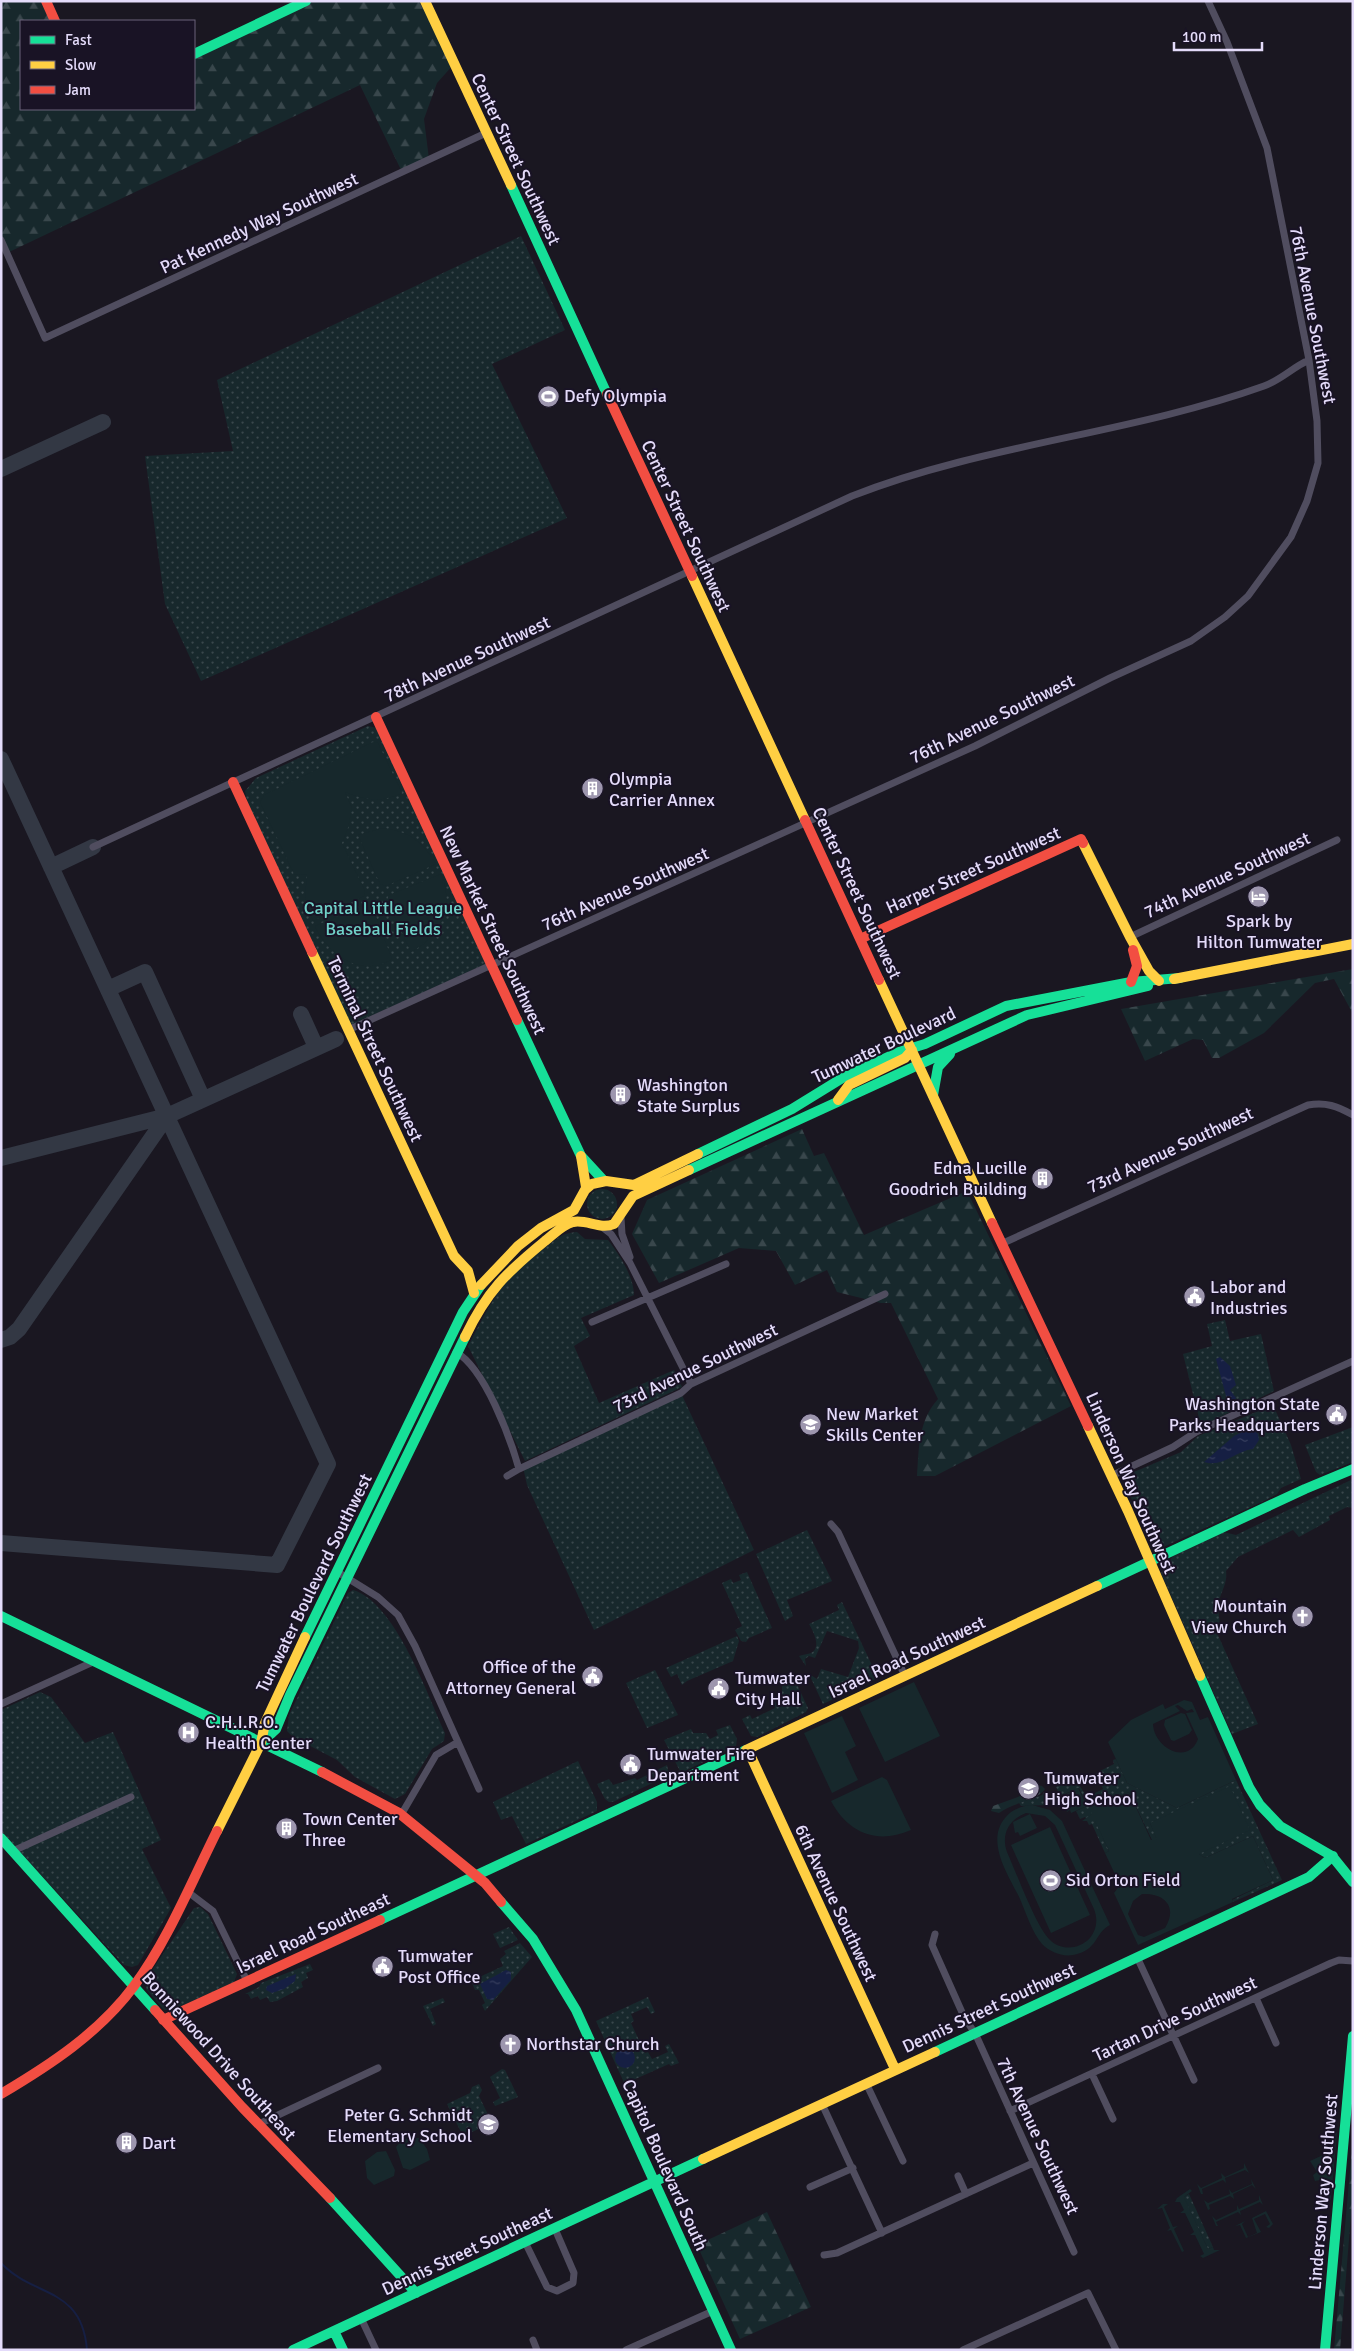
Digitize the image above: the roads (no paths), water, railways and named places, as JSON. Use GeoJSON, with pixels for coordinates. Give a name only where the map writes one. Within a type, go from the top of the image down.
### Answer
{"type":"FeatureCollection","features":[{"type":"Feature","properties":{"kind":"street"},"geometry":{"type":"LineString","coordinates":[[46,1],[55,20]]}},
{"type":"Feature","properties":{"kind":"street"},"geometry":{"type":"LineString","coordinates":[[195,54],[306,1]]}},
{"type":"Feature","properties":{"kind":"street","name":"Center Street Southwest"},"geometry":{"type":"LineString","coordinates":[[425,1],[918,1065]]}},
{"type":"Feature","properties":{"kind":"street","name":"76th Avenue Southwest"},"geometry":{"type":"LineString","coordinates":[[348,1030],[975,746],[1110,678],[1191,641],[1225,617],[1248,596],[1291,537],[1315,479],[1318,463],[1318,420],[1309,360],[1267,148],[1227,42],[1208,1]]}},
{"type":"Feature","properties":{"kind":"street","name":"Pat Kennedy Way Southwest"},"geometry":{"type":"LineString","coordinates":[[1,240],[45,338],[486,133]]}},
{"type":"Feature","properties":{"kind":"street","name":"78th Avenue Southwest"},"geometry":{"type":"LineString","coordinates":[[93,847],[376,718],[852,496],[877,486],[934,470],[1208,405],[1266,386],[1286,375],[1294,366],[1309,360]]}},
{"type":"Feature","properties":{"kind":"street","name":"New Market Street Southwest"},"geometry":{"type":"LineString","coordinates":[[376,718],[581,1156],[586,1187]]}},
{"type":"Feature","properties":{"kind":"street","name":"Terminal Street Southwest"},"geometry":{"type":"LineString","coordinates":[[233,782],[454,1256],[468,1271],[474,1294]]}},
{"type":"Feature","properties":{"kind":"street","name":"Harper Street Southwest"},"geometry":{"type":"LineString","coordinates":[[860,939],[1081,839],[1130,937],[1149,971],[1159,981]]}},
{"type":"Feature","properties":{"kind":"street","name":"74th Avenue Southwest"},"geometry":{"type":"LineString","coordinates":[[1130,937],[1337,840]]}},
{"type":"Feature","properties":{"kind":"street","name":"Harper Street Southwest"},"geometry":{"type":"LineString","coordinates":[[1130,937],[1137,966],[1131,982]]}},
{"type":"Feature","properties":{"kind":"street","name":"Tumwater Boulevard"},"geometry":{"type":"LineString","coordinates":[[625,1207],[633,1196],[1027,1015],[1180,978],[1353,944]]}},
{"type":"Feature","properties":{"kind":"street","name":"Tumwater Boulevard"},"geometry":{"type":"LineString","coordinates":[[618,1186],[634,1185],[665,1168],[792,1109],[844,1077],[899,1052],[912,1050],[1006,1006],[1131,982],[1180,978]]}},
{"type":"Feature","properties":{"kind":"street"},"geometry":{"type":"LineString","coordinates":[[932,1095],[937,1069],[953,1049]]}},
{"type":"Feature","properties":{"kind":"street"},"geometry":{"type":"LineString","coordinates":[[836,1102],[849,1086],[905,1058],[912,1050]]}},
{"type":"Feature","properties":{"kind":"street","name":"Linderson Way Southwest"},"geometry":{"type":"LineString","coordinates":[[918,1065],[1112,1476],[1255,1799],[1277,1824],[1316,1844],[1333,1856],[1353,1882]]}},
{"type":"Feature","properties":{"kind":"street","name":"73rd Avenue Southwest"},"geometry":{"type":"LineString","coordinates":[[1001,1244],[1308,1105],[1322,1103],[1339,1107],[1353,1114]]}},
{"type":"Feature","properties":{"kind":"street","name":"New Market Street Southwest"},"geometry":{"type":"LineString","coordinates":[[581,1156],[604,1181]]}},
{"type":"Feature","properties":{"kind":"street"},"geometry":{"type":"LineString","coordinates":[[602,1227],[612,1225],[620,1218],[625,1207],[618,1186],[604,1181],[586,1187],[580,1201],[583,1213],[590,1224],[602,1227],[611,1234],[630,1263],[691,1384]]}},
{"type":"Feature","properties":{"kind":"street","name":"Tumwater Boulevard Southwest"},"geometry":{"type":"LineString","coordinates":[[261,1743],[265,1723],[285,1678],[474,1294],[492,1270],[518,1245],[549,1223],[573,1211],[580,1201]]}},
{"type":"Feature","properties":{"kind":"street"},"geometry":{"type":"LineString","coordinates":[[620,1218],[622,1234],[631,1258],[630,1263]]}},
{"type":"Feature","properties":{"kind":"street","name":"Tumwater Boulevard Southwest"},"geometry":{"type":"LineString","coordinates":[[261,1743],[276,1729],[290,1695],[349,1578],[456,1352],[477,1312],[497,1282],[517,1261],[555,1232],[575,1222],[590,1224]]}},
{"type":"Feature","properties":{"kind":"street"},"geometry":{"type":"LineString","coordinates":[[592,1322],[648,1296],[726,1264]]}},
{"type":"Feature","properties":{"kind":"street"},"geometry":{"type":"LineString","coordinates":[[468,1271],[485,1272],[492,1270]]}},
{"type":"Feature","properties":{"kind":"street","name":"73rd Avenue Southwest"},"geometry":{"type":"LineString","coordinates":[[507,1476],[681,1393],[691,1384],[885,1294]]}},
{"type":"Feature","properties":{"kind":"street"},"geometry":{"type":"LineString","coordinates":[[456,1352],[468,1359],[478,1374],[511,1443],[519,1469]]}},
{"type":"Feature","properties":{"kind":"street"},"geometry":{"type":"LineString","coordinates":[[1112,1476],[1173,1447],[1203,1429],[1353,1361]]}},
{"type":"Feature","properties":{"kind":"street","name":"Israel Road Southwest"},"geometry":{"type":"LineString","coordinates":[[476,1876],[1304,1489],[1353,1469]]}},
{"type":"Feature","properties":{"kind":"street"},"geometry":{"type":"LineString","coordinates":[[832,1524],[838,1532],[905,1676]]}},
{"type":"Feature","properties":{"kind":"street"},"geometry":{"type":"LineString","coordinates":[[336,1571],[378,1597],[398,1615],[415,1646],[479,1789]]}},
{"type":"Feature","properties":{"kind":"street","name":"Capitol Boulevard South"},"geometry":{"type":"LineString","coordinates":[[1,1616],[354,1788],[401,1815],[476,1876],[533,1939],[558,1978],[588,2034],[731,2350]]}},
{"type":"Feature","properties":{"kind":"street"},"geometry":{"type":"LineString","coordinates":[[1,1704],[95,1661]]}},
{"type":"Feature","properties":{"kind":"street"},"geometry":{"type":"LineString","coordinates":[[401,1815],[436,1755],[458,1742]]}},
{"type":"Feature","properties":{"kind":"street"},"geometry":{"type":"LineString","coordinates":[[1,2094],[43,2069],[71,2049],[107,2017],[134,1986],[160,1944],[188,1892],[261,1743]]}},
{"type":"Feature","properties":{"kind":"street","name":"6th Avenue Southwest"},"geometry":{"type":"LineString","coordinates":[[748,1750],[895,2069]]}},
{"type":"Feature","properties":{"kind":"street"},"geometry":{"type":"LineString","coordinates":[[13,1850],[131,1797]]}},
{"type":"Feature","properties":{"kind":"street","name":"Bonniewood Drive Southeast"},"geometry":{"type":"LineString","coordinates":[[1,1838],[163,2020],[343,2211],[416,2293]]}},
{"type":"Feature","properties":{"kind":"street","name":"Dennis Street Southwest"},"geometry":{"type":"LineString","coordinates":[[655,2183],[895,2069],[1302,1881],[1317,1872],[1333,1856]]}},
{"type":"Feature","properties":{"kind":"street","name":"Israel Road Southeast"},"geometry":{"type":"LineString","coordinates":[[163,2020],[476,1876]]}},
{"type":"Feature","properties":{"kind":"street"},"geometry":{"type":"LineString","coordinates":[[188,1892],[213,1911],[247,1981]]}},
{"type":"Feature","properties":{"kind":"street","name":"7th Avenue Southwest"},"geometry":{"type":"LineString","coordinates":[[935,1934],[932,1945],[965,2019],[975,2032],[1074,2252]]}},
{"type":"Feature","properties":{"kind":"street"},"geometry":{"type":"LineString","coordinates":[[1137,1957],[1194,2080]]}},
{"type":"Feature","properties":{"kind":"street","name":"Tartan Drive Southwest"},"geometry":{"type":"LineString","coordinates":[[1010,2111],[1331,1963],[1339,1960],[1353,1961]]}},
{"type":"Feature","properties":{"kind":"street"},"geometry":{"type":"LineString","coordinates":[[1256,1998],[1276,2043]]}},
{"type":"Feature","properties":{"kind":"street","name":"Linderson Way Southwest"},"geometry":{"type":"LineString","coordinates":[[1325,2350],[1353,2036]]}},
{"type":"Feature","properties":{"kind":"street"},"geometry":{"type":"LineString","coordinates":[[259,2124],[378,2068]]}},
{"type":"Feature","properties":{"kind":"street"},"geometry":{"type":"LineString","coordinates":[[1092,2074],[1113,2119]]}},
{"type":"Feature","properties":{"kind":"street"},"geometry":{"type":"LineString","coordinates":[[866,2083],[902,2161]]}},
{"type":"Feature","properties":{"kind":"street"},"geometry":{"type":"LineString","coordinates":[[822,2104],[882,2233]]}},
{"type":"Feature","properties":{"kind":"street"},"geometry":{"type":"LineString","coordinates":[[824,2255],[837,2253],[1033,2163]]}},
{"type":"Feature","properties":{"kind":"street"},"geometry":{"type":"LineString","coordinates":[[810,2187],[853,2168]]}},
{"type":"Feature","properties":{"kind":"street"},"geometry":{"type":"LineString","coordinates":[[958,2176],[966,2194]]}},
{"type":"Feature","properties":{"kind":"street","name":"Dennis Street Southeast"},"geometry":{"type":"LineString","coordinates":[[293,2350],[655,2183]]}},
{"type":"Feature","properties":{"kind":"street"},"geometry":{"type":"LineString","coordinates":[[526,2242],[547,2287],[557,2291],[563,2290],[573,2283],[574,2273],[555,2229]]}},
{"type":"Feature","properties":{"kind":"street"},"geometry":{"type":"LineString","coordinates":[[963,2350],[1088,2293],[1116,2350]]}},
{"type":"Feature","properties":{"kind":"street"},"geometry":{"type":"LineString","coordinates":[[626,2350],[713,2311]]}},
{"type":"Feature","properties":{"kind":"street"},"geometry":{"type":"LineString","coordinates":[[361,2318],[376,2350]]}},
{"type":"Feature","properties":{"kind":"street"},"geometry":{"type":"LineString","coordinates":[[334,2330],[343,2350]]}},
{"type":"Feature","properties":{"kind":"street"},"geometry":{"type":"LineString","coordinates":[[533,2340],[537,2350]]}},
{"type":"Feature","properties":{"kind":"water"},"geometry":{"type":"Polygon","coordinates":[[[1220,1357],[1230,1366],[1236,1385],[1230,1390],[1236,1398],[1229,1407],[1216,1359],[1220,1357]]]}},
{"type":"Feature","properties":{"kind":"water"},"geometry":{"type":"Polygon","coordinates":[[[1251,1428],[1258,1434],[1259,1440],[1253,1449],[1217,1463],[1204,1462],[1234,1436],[1251,1428]]]}},
{"type":"Feature","properties":{"kind":"water"},"geometry":{"type":"Polygon","coordinates":[[[506,1970],[511,1972],[511,1980],[493,2000],[487,1999],[480,1984],[506,1970]]]}},
{"type":"Feature","properties":{"kind":"water"},"geometry":{"type":"Polygon","coordinates":[[[296,1974],[295,1981],[284,1989],[272,1993],[266,1990],[267,1986],[296,1974]]]}},
{"type":"Feature","properties":{"kind":"water"},"geometry":{"type":"Polygon","coordinates":[[[621,2048],[629,2048],[635,2054],[635,2062],[629,2068],[621,2068],[615,2062],[615,2054],[621,2048]]]}},
{"type":"Feature","properties":{"kind":"waterway"},"geometry":{"type":"LineString","coordinates":[[1,2263],[14,2274],[66,2304],[76,2314],[83,2329],[87,2350]]}},
{"type":"Feature","properties":{"kind":"place","name":"Defy Olympia"},"geometry":{"type":"Point","coordinates":[548,396]}},
{"type":"Feature","properties":{"kind":"place","name":"Olympia Carrier Annex"},"geometry":{"type":"Point","coordinates":[593,789]}},
{"type":"Feature","properties":{"kind":"place","name":"Spark by Hilton Tumwater"},"geometry":{"type":"Point","coordinates":[1259,896]}},
{"type":"Feature","properties":{"kind":"place","name":"Washington State Surplus"},"geometry":{"type":"Point","coordinates":[621,1095]}},
{"type":"Feature","properties":{"kind":"place","name":"Edna Lucille Goodrich Building"},"geometry":{"type":"Point","coordinates":[1043,1178]}},
{"type":"Feature","properties":{"kind":"place","name":"Labor and Industries"},"geometry":{"type":"Point","coordinates":[1194,1297]}},
{"type":"Feature","properties":{"kind":"place","name":"Washington State Parks Headquarters"},"geometry":{"type":"Point","coordinates":[1336,1414]}},
{"type":"Feature","properties":{"kind":"place","name":"New Market Skills Center"},"geometry":{"type":"Point","coordinates":[810,1424]}},
{"type":"Feature","properties":{"kind":"place","name":"Mountain View Church"},"geometry":{"type":"Point","coordinates":[1303,1616]}},
{"type":"Feature","properties":{"kind":"place","name":"Office of the Attorney General"},"geometry":{"type":"Point","coordinates":[592,1677]}},
{"type":"Feature","properties":{"kind":"place","name":"Tumwater City Hall"},"geometry":{"type":"Point","coordinates":[719,1688]}},
{"type":"Feature","properties":{"kind":"place","name":"C.H.I.R.O. Health Center"},"geometry":{"type":"Point","coordinates":[189,1732]}},
{"type":"Feature","properties":{"kind":"place","name":"Tumwater Fire Department"},"geometry":{"type":"Point","coordinates":[631,1764]}},
{"type":"Feature","properties":{"kind":"place","name":"Tumwater High School"},"geometry":{"type":"Point","coordinates":[1028,1788]}},
{"type":"Feature","properties":{"kind":"place","name":"Town Center Three"},"geometry":{"type":"Point","coordinates":[287,1829]}},
{"type":"Feature","properties":{"kind":"place","name":"Sid Orton Field"},"geometry":{"type":"Point","coordinates":[1050,1880]}},
{"type":"Feature","properties":{"kind":"place","name":"Tumwater Post Office"},"geometry":{"type":"Point","coordinates":[382,1966]}},
{"type":"Feature","properties":{"kind":"place","name":"Northstar Church"},"geometry":{"type":"Point","coordinates":[510,2044]}},
{"type":"Feature","properties":{"kind":"place","name":"Peter G. Schmidt Elementary School"},"geometry":{"type":"Point","coordinates":[488,2125]}},
{"type":"Feature","properties":{"kind":"place","name":"Dart"},"geometry":{"type":"Point","coordinates":[126,2143]}},
{"type":"Feature","properties":{"kind":"park label","name":"Capital Little League Baseball Fields"},"geometry":{"type":"Point","coordinates":[383,918]}}]}
